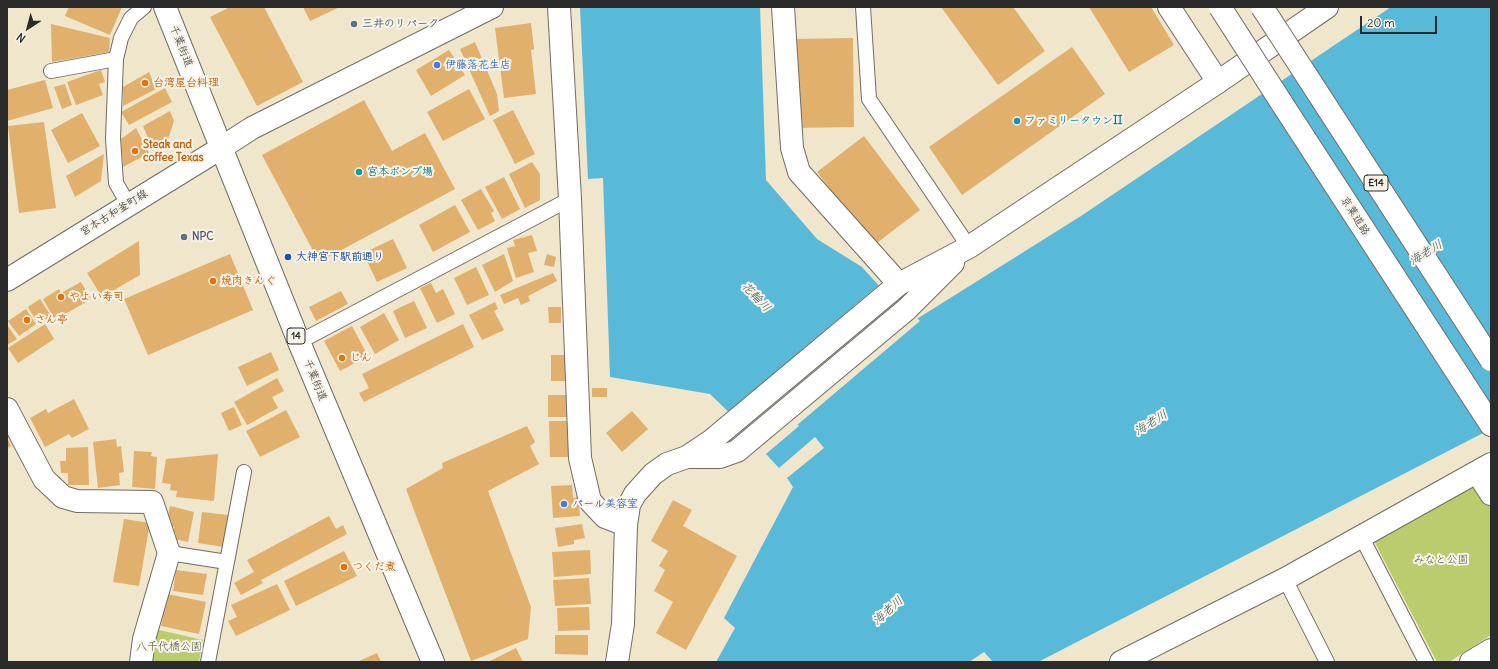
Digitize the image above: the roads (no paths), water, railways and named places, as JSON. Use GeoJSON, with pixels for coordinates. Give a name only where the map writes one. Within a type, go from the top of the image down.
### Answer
{"type":"FeatureCollection","features":[{"type":"Feature","properties":{"kind":"main road","name":"宮本古和釜町線"},"geometry":{"type":"LineString","coordinates":[[7,280],[252,128],[492,7]]}},
{"type":"Feature","properties":{"kind":"main road"},"geometry":{"type":"LineString","coordinates":[[559,7],[570,199],[580,458],[590,501],[605,517],[626,525]]}},
{"type":"Feature","properties":{"kind":"main road"},"geometry":{"type":"LineString","coordinates":[[783,7],[792,148],[799,172],[895,287]]}},
{"type":"Feature","properties":{"kind":"main road"},"geometry":{"type":"LineString","coordinates":[[1170,7],[1218,82]]}},
{"type":"Feature","properties":{"kind":"main road","name":"京葉道路"},"geometry":{"type":"LineString","coordinates":[[1220,7],[1491,425]]}},
{"type":"Feature","properties":{"kind":"main road","name":"E14"},"geometry":{"type":"LineString","coordinates":[[1262,7],[1491,360]]}},
{"type":"Feature","properties":{"kind":"main road"},"geometry":{"type":"LineString","coordinates":[[617,662],[623,624],[626,525],[629,505],[635,494],[653,474],[667,464],[687,457],[711,441],[895,287],[969,247],[1218,82],[1327,7]]}},
{"type":"Feature","properties":{"kind":"main road","name":"千葉街道"},"geometry":{"type":"LineString","coordinates":[[170,9],[221,148],[299,342],[433,662]]}},
{"type":"Feature","properties":{"kind":"main road"},"geometry":{"type":"LineString","coordinates":[[687,457],[720,456],[737,451],[907,309],[969,247]]}},
{"type":"Feature","properties":{"kind":"main road"},"geometry":{"type":"LineString","coordinates":[[7,409],[44,479],[63,497],[77,501],[152,502],[169,553],[144,640],[141,662]]}},
{"type":"Feature","properties":{"kind":"main road"},"geometry":{"type":"LineString","coordinates":[[1121,662],[1285,579],[1484,468],[1491,494]]}},
{"type":"Feature","properties":{"kind":"main road"},"geometry":{"type":"LineString","coordinates":[[1471,662],[1491,650]]}},
{"type":"Feature","properties":{"kind":"lane"},"geometry":{"type":"LineString","coordinates":[[128,204],[116,183],[113,138],[116,58],[121,38],[131,18],[144,7]]}},
{"type":"Feature","properties":{"kind":"lane"},"geometry":{"type":"LineString","coordinates":[[863,7],[869,100],[969,247]]}},
{"type":"Feature","properties":{"kind":"lane"},"geometry":{"type":"LineString","coordinates":[[51,71],[116,58]]}},
{"type":"Feature","properties":{"kind":"lane"},"geometry":{"type":"LineString","coordinates":[[299,342],[570,199]]}},
{"type":"Feature","properties":{"kind":"lane"},"geometry":{"type":"LineString","coordinates":[[208,662],[244,472]]}},
{"type":"Feature","properties":{"kind":"lane"},"geometry":{"type":"LineString","coordinates":[[1361,536],[1426,662]]}},
{"type":"Feature","properties":{"kind":"lane"},"geometry":{"type":"LineString","coordinates":[[169,553],[227,562]]}},
{"type":"Feature","properties":{"kind":"lane"},"geometry":{"type":"LineString","coordinates":[[1285,579],[1327,662]]}},
{"type":"Feature","properties":{"kind":"water"},"geometry":{"type":"Polygon","coordinates":[[[580,7],[760,7],[766,180],[817,239],[862,267],[912,322],[1081,216],[1391,7],[1491,7],[1491,429],[1038,662],[993,662],[984,652],[969,662],[716,662],[735,628],[724,618],[793,487],[787,478],[824,448],[815,437],[779,468],[766,454],[799,426],[791,417],[744,427],[710,394],[610,377],[603,178],[588,179],[580,7]]]}},
{"type":"Feature","properties":{"kind":"place","name":"三井のリパーク"},"geometry":{"type":"Point","coordinates":[354,24]}},
{"type":"Feature","properties":{"kind":"place","name":"伊藤落花生店"},"geometry":{"type":"Point","coordinates":[437,65]}},
{"type":"Feature","properties":{"kind":"place","name":"台湾屋台料理"},"geometry":{"type":"Point","coordinates":[145,83]}},
{"type":"Feature","properties":{"kind":"place","name":"ファミリータウンII"},"geometry":{"type":"Point","coordinates":[1017,121]}},
{"type":"Feature","properties":{"kind":"place","name":"Steak and coffee Texas"},"geometry":{"type":"Point","coordinates":[135,151]}},
{"type":"Feature","properties":{"kind":"place","name":"宮本ポンプ場"},"geometry":{"type":"Point","coordinates":[359,172]}},
{"type":"Feature","properties":{"kind":"place","name":"NPC"},"geometry":{"type":"Point","coordinates":[184,237]}},
{"type":"Feature","properties":{"kind":"place","name":"大神宮下駅前通り"},"geometry":{"type":"Point","coordinates":[288,257]}},
{"type":"Feature","properties":{"kind":"place","name":"焼肉きんぐ"},"geometry":{"type":"Point","coordinates":[213,281]}},
{"type":"Feature","properties":{"kind":"place","name":"やよい寿司"},"geometry":{"type":"Point","coordinates":[61,297]}},
{"type":"Feature","properties":{"kind":"place","name":"さん亭"},"geometry":{"type":"Point","coordinates":[27,320]}},
{"type":"Feature","properties":{"kind":"place","name":"じん"},"geometry":{"type":"Point","coordinates":[342,358]}},
{"type":"Feature","properties":{"kind":"place","name":"パール美容室"},"geometry":{"type":"Point","coordinates":[564,504]}},
{"type":"Feature","properties":{"kind":"place","name":"つくだ煮"},"geometry":{"type":"Point","coordinates":[344,567]}},
{"type":"Feature","properties":{"kind":"water label","name":"海老川"},"geometry":{"type":"Point","coordinates":[1426,253]}},
{"type":"Feature","properties":{"kind":"water label","name":"花輪川"},"geometry":{"type":"Point","coordinates":[756,297]}},
{"type":"Feature","properties":{"kind":"water label","name":"海老川"},"geometry":{"type":"Point","coordinates":[1151,423]}},
{"type":"Feature","properties":{"kind":"water label","name":"海老川"},"geometry":{"type":"Point","coordinates":[888,611]}},
{"type":"Feature","properties":{"kind":"park label","name":"みなと公園"},"geometry":{"type":"Point","coordinates":[1441,560]}},
{"type":"Feature","properties":{"kind":"park label","name":"八千代橋公園"},"geometry":{"type":"Point","coordinates":[169,647]}}]}
